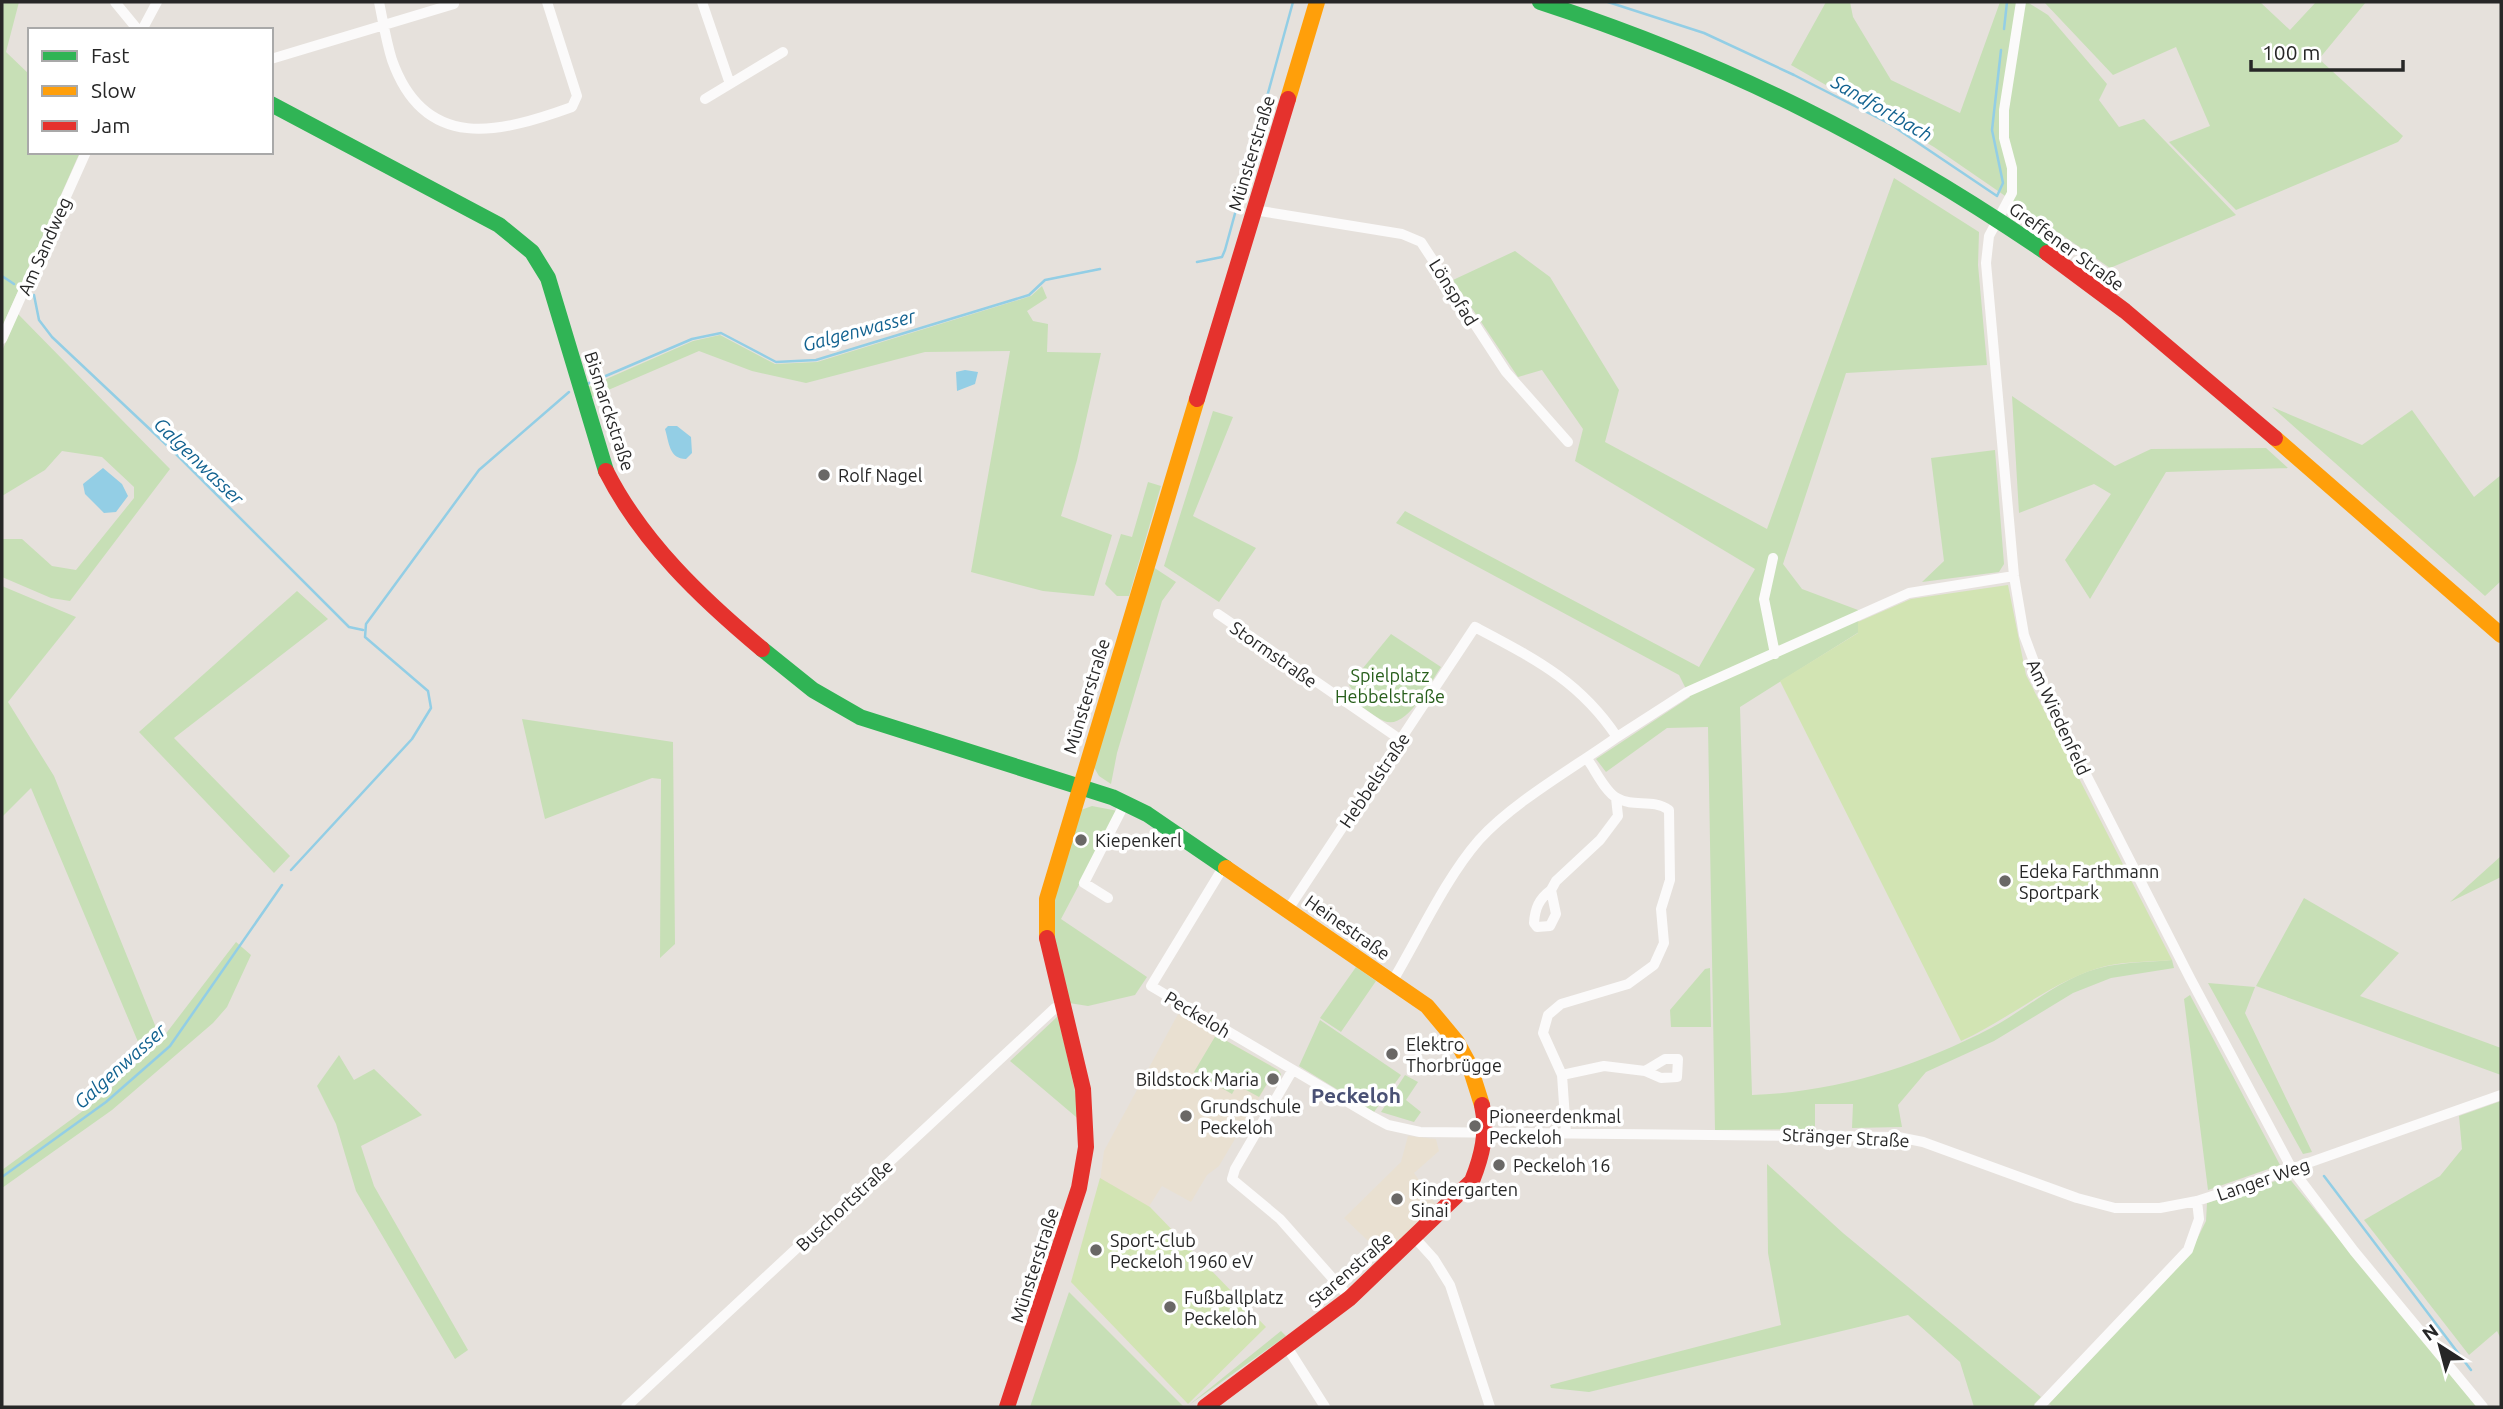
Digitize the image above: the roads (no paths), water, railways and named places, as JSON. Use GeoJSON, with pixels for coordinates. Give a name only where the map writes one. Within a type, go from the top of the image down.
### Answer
{"type":"FeatureCollection","features":[{"type":"Feature","properties":{"kind":"main road","name":"Münsterstraße"},"geometry":{"type":"LineString","coordinates":[[1007,1407],[1062,1243],[1084,1165],[1087,1131],[1085,1101],[1047,938],[1046,912],[1054,869],[1317,2]]}},
{"type":"Feature","properties":{"kind":"main road","name":"Greffener Straße"},"geometry":{"type":"LineString","coordinates":[[1540,2],[1654,41],[1735,73],[1891,153],[1999,220],[2124,311],[2414,555],[2501,635]]}},
{"type":"Feature","properties":{"kind":"main road","name":"Bismarckstraße"},"geometry":{"type":"LineString","coordinates":[[273,105],[492,221],[532,252],[554,289],[606,470],[624,506],[646,536],[699,593],[764,652],[813,690],[860,716],[1079,787]]}},
{"type":"Feature","properties":{"kind":"main road","name":"Heinestraße"},"geometry":{"type":"LineString","coordinates":[[1079,787],[1125,803],[1161,822],[1289,908],[1440,1017],[1463,1049],[1479,1097],[1483,1132]]}},
{"type":"Feature","properties":{"kind":"main road","name":"Starenstraße"},"geometry":{"type":"LineString","coordinates":[[1205,1407],[1350,1298],[1415,1238],[1472,1181],[1482,1159],[1483,1132]]}},
{"type":"Feature","properties":{"kind":"street"},"geometry":{"type":"LineString","coordinates":[[115,2],[138,28]]}},
{"type":"Feature","properties":{"kind":"street"},"geometry":{"type":"LineString","coordinates":[[141,28],[157,2]]}},
{"type":"Feature","properties":{"kind":"street"},"geometry":{"type":"LineString","coordinates":[[379,2],[393,60],[412,98],[449,124],[482,131],[500,130],[572,107],[577,96],[547,2]]}},
{"type":"Feature","properties":{"kind":"street"},"geometry":{"type":"LineString","coordinates":[[702,2],[730,84]]}},
{"type":"Feature","properties":{"kind":"street","name":"Am Wiedenfeld"},"geometry":{"type":"LineString","coordinates":[[2021,2],[2004,110],[2004,138],[2012,168],[2012,193],[1989,236],[1986,263],[2014,576],[2024,635],[2049,702],[2190,978],[2292,1169]]}},
{"type":"Feature","properties":{"kind":"street"},"geometry":{"type":"LineString","coordinates":[[273,58],[454,4]]}},
{"type":"Feature","properties":{"kind":"street"},"geometry":{"type":"LineString","coordinates":[[705,99],[783,52]]}},
{"type":"Feature","properties":{"kind":"street","name":"Am Sandweg"},"geometry":{"type":"LineString","coordinates":[[2,339],[85,154]]}},
{"type":"Feature","properties":{"kind":"street","name":"Lönspfad"},"geometry":{"type":"LineString","coordinates":[[1254,210],[1402,233],[1421,242],[1506,372],[1568,442]]}},
{"type":"Feature","properties":{"kind":"street"},"geometry":{"type":"LineString","coordinates":[[1773,558],[1764,598],[1775,654]]}},
{"type":"Feature","properties":{"kind":"street"},"geometry":{"type":"LineString","coordinates":[[1392,982],[1465,857],[1480,838],[1617,737],[1687,692],[1909,593],[2014,576]]}},
{"type":"Feature","properties":{"kind":"street","name":"Stormstraße"},"geometry":{"type":"LineString","coordinates":[[1218,614],[1401,740]]}},
{"type":"Feature","properties":{"kind":"street","name":"Hebbelstraße"},"geometry":{"type":"LineString","coordinates":[[1289,908],[1475,627],[1549,667],[1581,691],[1617,737]]}},
{"type":"Feature","properties":{"kind":"street"},"geometry":{"type":"LineString","coordinates":[[1551,890],[1600,840],[1618,816],[1616,798],[1587,759]]}},
{"type":"Feature","properties":{"kind":"street"},"geometry":{"type":"LineString","coordinates":[[1566,1133],[1562,1075],[1544,1033],[1548,1015],[1561,1004],[1628,984],[1654,965],[1664,943],[1661,909],[1670,880],[1669,810],[1658,802],[1633,803],[1616,798]]}},
{"type":"Feature","properties":{"kind":"street"},"geometry":{"type":"LineString","coordinates":[[1108,898],[1084,883],[1125,803]]}},
{"type":"Feature","properties":{"kind":"street","name":"Peckeloh"},"geometry":{"type":"LineString","coordinates":[[1224,866],[1152,986],[1388,1125],[1420,1132],[1483,1132]]}},
{"type":"Feature","properties":{"kind":"street","name":"Buschortstraße"},"geometry":{"type":"LineString","coordinates":[[626,1407],[1055,1008],[1063,1007]]}},
{"type":"Feature","properties":{"kind":"street"},"geometry":{"type":"LineString","coordinates":[[1562,1075],[1604,1066],[1645,1071]]}},
{"type":"Feature","properties":{"kind":"street"},"geometry":{"type":"LineString","coordinates":[[1293,1071],[1235,1169],[1232,1180],[1280,1219],[1350,1298]]}},
{"type":"Feature","properties":{"kind":"street","name":"Langer Weg"},"geometry":{"type":"LineString","coordinates":[[2043,1406],[2188,1250],[2199,1219],[2197,1201],[2501,1095]]}},
{"type":"Feature","properties":{"kind":"street","name":"Stränger Straße"},"geometry":{"type":"LineString","coordinates":[[1483,1132],[1898,1136],[1923,1142],[2077,1198],[2115,1208],[2160,1208],[2197,1201]]}},
{"type":"Feature","properties":{"kind":"street"},"geometry":{"type":"LineString","coordinates":[[2292,1169],[2354,1251],[2483,1407]]}},
{"type":"Feature","properties":{"kind":"street"},"geometry":{"type":"LineString","coordinates":[[1415,1238],[1434,1259],[1450,1285],[1490,1407]]}},
{"type":"Feature","properties":{"kind":"street"},"geometry":{"type":"LineString","coordinates":[[1287,1347],[1325,1407]]}},
{"type":"Feature","properties":{"kind":"water"},"geometry":{"type":"Polygon","coordinates":[[[956,372],[978,372],[975,384],[957,391],[956,372]]]}},
{"type":"Feature","properties":{"kind":"water"},"geometry":{"type":"Polygon","coordinates":[[[668,426],[677,426],[691,437],[692,453],[686,459],[673,453],[665,429],[668,426]]]}},
{"type":"Feature","properties":{"kind":"water"},"geometry":{"type":"Polygon","coordinates":[[[103,468],[122,484],[128,496],[116,512],[104,513],[85,494],[83,484],[103,468]]]}},
{"type":"Feature","properties":{"kind":"waterway","name":"Galgenwasser"},"geometry":{"type":"LineString","coordinates":[[1197,262],[1222,257],[1225,250],[1293,2]]}},
{"type":"Feature","properties":{"kind":"waterway","name":"Sandfortbach"},"geometry":{"type":"LineString","coordinates":[[1608,2],[1704,33],[1794,75],[1890,124],[1997,196],[2003,183],[1992,130],[2001,50]]}},
{"type":"Feature","properties":{"kind":"waterway","name":"Sandfortbach"},"geometry":{"type":"LineString","coordinates":[[2004,29],[2007,2]]}},
{"type":"Feature","properties":{"kind":"waterway","name":"Galgenwasser"},"geometry":{"type":"LineString","coordinates":[[587,384],[692,339],[721,333],[776,362],[816,360],[1029,295],[1045,280],[1100,269]]}},
{"type":"Feature","properties":{"kind":"waterway","name":"Galgenwasser"},"geometry":{"type":"LineString","coordinates":[[2,276],[14,284]]}},
{"type":"Feature","properties":{"kind":"waterway","name":"Galgenwasser"},"geometry":{"type":"LineString","coordinates":[[34,295],[39,320],[52,337],[173,451],[349,627],[363,630]]}},
{"type":"Feature","properties":{"kind":"waterway","name":"Galgenwasser"},"geometry":{"type":"LineString","coordinates":[[291,870],[412,739],[431,708],[428,691],[365,637],[366,624],[479,470],[569,392]]}},
{"type":"Feature","properties":{"kind":"waterway","name":"Galgenwasser"},"geometry":{"type":"LineString","coordinates":[[2,1177],[106,1102],[170,1046],[282,885]]}},
{"type":"Feature","properties":{"kind":"waterway"},"geometry":{"type":"LineString","coordinates":[[2324,1176],[2471,1370]]}},
{"type":"Feature","properties":{"kind":"place","name":"Rolf Nagel"},"geometry":{"type":"Point","coordinates":[824,475]}},
{"type":"Feature","properties":{"kind":"place","name":"Kiepenkerl"},"geometry":{"type":"Point","coordinates":[1081,840]}},
{"type":"Feature","properties":{"kind":"place","name":"Edeka Farthmann Sportpark"},"geometry":{"type":"Point","coordinates":[2005,881]}},
{"type":"Feature","properties":{"kind":"place","name":"Elektro Thorbrügge"},"geometry":{"type":"Point","coordinates":[1392,1054]}},
{"type":"Feature","properties":{"kind":"place","name":"Bildstock Maria"},"geometry":{"type":"Point","coordinates":[1273,1079]}},
{"type":"Feature","properties":{"kind":"place","name":"Grundschule Peckeloh"},"geometry":{"type":"Point","coordinates":[1186,1116]}},
{"type":"Feature","properties":{"kind":"place","name":"Pioneerdenkmal Peckeloh"},"geometry":{"type":"Point","coordinates":[1475,1126]}},
{"type":"Feature","properties":{"kind":"place","name":"Peckeloh 16"},"geometry":{"type":"Point","coordinates":[1499,1165]}},
{"type":"Feature","properties":{"kind":"place","name":"Kindergarten Sinai"},"geometry":{"type":"Point","coordinates":[1397,1199]}},
{"type":"Feature","properties":{"kind":"place","name":"Sport-Club Peckeloh 1960 eV"},"geometry":{"type":"Point","coordinates":[1096,1250]}},
{"type":"Feature","properties":{"kind":"place","name":"Fußballplatz Peckeloh"},"geometry":{"type":"Point","coordinates":[1170,1307]}},
{"type":"Feature","properties":{"kind":"district","name":"Peckeloh"},"geometry":{"type":"Point","coordinates":[1356,1095]}},
{"type":"Feature","properties":{"kind":"park label","name":"Spielplatz Hebbelstraße"},"geometry":{"type":"Point","coordinates":[1390,685]}}]}
